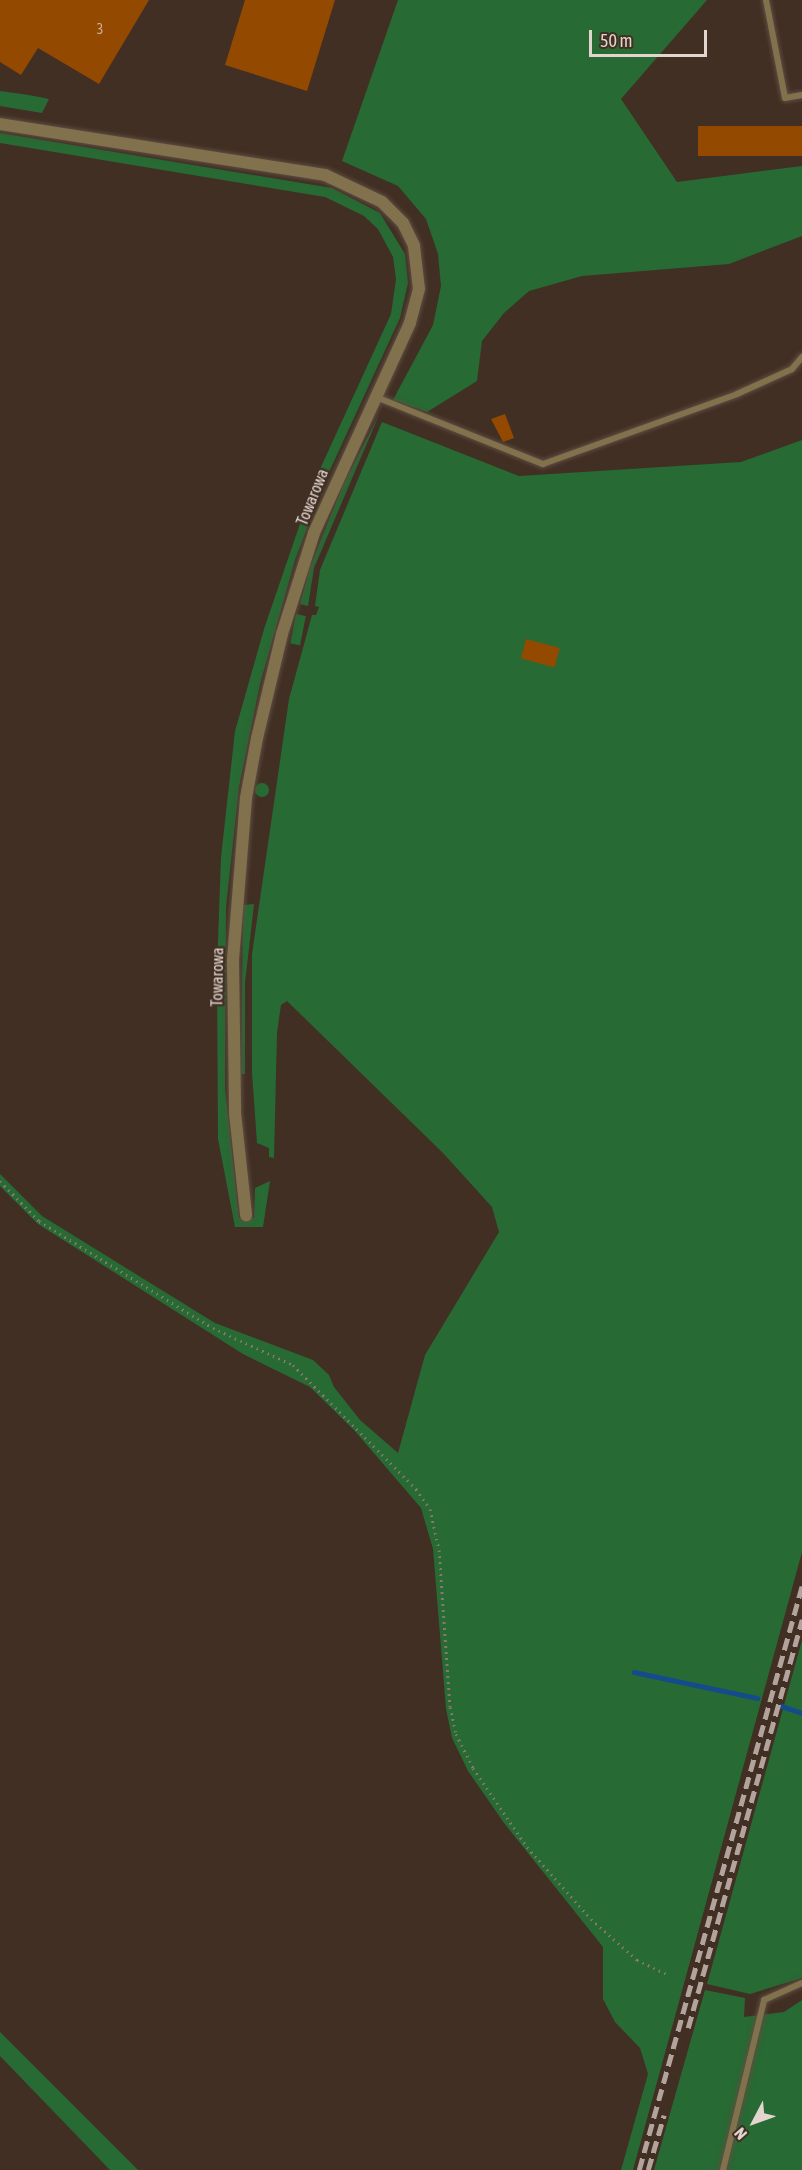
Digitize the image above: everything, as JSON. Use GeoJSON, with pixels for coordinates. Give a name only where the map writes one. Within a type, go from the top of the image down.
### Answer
{"type":"FeatureCollection","features":[{"type":"Feature","properties":{"kind":"street","name":"Towarowa"},"geometry":{"type":"LineString","coordinates":[[0,124],[325,176],[381,202],[403,223],[414,246],[418,289],[410,323],[334,484],[296,588],[269,679],[246,798],[233,961],[236,1113],[246,1215]]}},
{"type":"Feature","properties":{"kind":"lane"},"geometry":{"type":"LineString","coordinates":[[766,0],[785,98],[802,95]]}},
{"type":"Feature","properties":{"kind":"lane"},"geometry":{"type":"LineString","coordinates":[[375,397],[543,464],[736,394],[792,369],[802,357]]}},
{"type":"Feature","properties":{"kind":"lane"},"geometry":{"type":"LineString","coordinates":[[723,2170],[764,2000],[802,1983]]}},
{"type":"Feature","properties":{"kind":"path"},"geometry":{"type":"LineString","coordinates":[[0,1181],[39,1221],[213,1328],[293,1365],[416,1489],[429,1509],[439,1550],[450,1707],[456,1734],[473,1768],[527,1847],[591,1919],[637,1960],[669,1975]]}},
{"type":"Feature","properties":{"kind":"green space"},"geometry":{"type":"Polygon","coordinates":[[[398,0],[707,0],[621,99],[677,182],[802,166],[802,236],[729,264],[582,276],[529,291],[504,313],[482,341],[477,381],[427,412],[393,400],[433,325],[441,286],[438,254],[426,219],[398,186],[342,161],[398,0]]]}},
{"type":"Feature","properties":{"kind":"green space"},"geometry":{"type":"Polygon","coordinates":[[[0,91],[49,99],[42,113],[0,106],[0,91]]]}},
{"type":"Feature","properties":{"kind":"green space"},"geometry":{"type":"Polygon","coordinates":[[[0,133],[332,188],[380,213],[405,254],[408,283],[400,318],[324,483],[295,560],[260,684],[239,787],[226,907],[225,1088],[239,1218],[254,1218],[255,1188],[270,1181],[263,1227],[235,1227],[218,1139],[217,970],[221,857],[235,731],[264,629],[315,480],[391,314],[396,279],[393,257],[378,229],[364,216],[325,197],[0,143],[0,133]]]}},
{"type":"Feature","properties":{"kind":"green space"},"geometry":{"type":"Polygon","coordinates":[[[379,415],[314,568],[308,606],[300,604],[310,567],[343,485],[379,415]]]}},
{"type":"Feature","properties":{"kind":"green space"},"geometry":{"type":"Polygon","coordinates":[[[382,422],[519,476],[741,462],[802,440],[802,1552],[633,2170],[621,2170],[648,2074],[640,2048],[615,2022],[603,1999],[603,1947],[504,1823],[468,1771],[452,1738],[446,1709],[433,1549],[421,1508],[354,1430],[310,1387],[243,1354],[38,1224],[0,1186],[0,1174],[42,1216],[215,1323],[313,1360],[329,1375],[334,1387],[360,1420],[398,1453],[425,1355],[499,1232],[492,1207],[443,1153],[287,1001],[281,1005],[277,1033],[274,1158],[269,1157],[269,1148],[257,1143],[252,1073],[252,954],[289,699],[312,615],[316,615],[319,607],[315,606],[320,570],[382,422]]]}},
{"type":"Feature","properties":{"kind":"green space"},"geometry":{"type":"Polygon","coordinates":[[[296,614],[306,616],[300,645],[290,643],[296,614]]]}},
{"type":"Feature","properties":{"kind":"green space"},"geometry":{"type":"Polygon","coordinates":[[[262,783],[267,785],[269,790],[267,795],[262,797],[257,795],[255,790],[257,785],[262,783]]]}},
{"type":"Feature","properties":{"kind":"green space"},"geometry":{"type":"Polygon","coordinates":[[[254,904],[245,983],[245,1074],[241,1074],[243,905],[254,904]]]}},
{"type":"Feature","properties":{"kind":"green space"},"geometry":{"type":"Polygon","coordinates":[[[802,1640],[802,1978],[750,1994],[707,1984],[802,1640]]]}},
{"type":"Feature","properties":{"kind":"green space"},"geometry":{"type":"Polygon","coordinates":[[[705,1990],[745,1998],[744,2017],[784,2012],[802,2000],[802,2170],[654,2170],[705,1990]]]}},
{"type":"Feature","properties":{"kind":"green space"},"geometry":{"type":"Polygon","coordinates":[[[0,2032],[138,2170],[110,2170],[0,2056],[0,2032]]]}},
{"type":"Feature","properties":{"kind":"building"},"geometry":{"type":"Polygon","coordinates":[[[0,0],[149,0],[99,84],[38,48],[21,75],[0,62],[0,0]]]}},
{"type":"Feature","properties":{"kind":"building"},"geometry":{"type":"Polygon","coordinates":[[[245,0],[335,0],[307,91],[225,65],[245,0]]]}},
{"type":"Feature","properties":{"kind":"building"},"geometry":{"type":"Polygon","coordinates":[[[698,126],[802,126],[802,156],[698,156],[698,126]]]}},
{"type":"Feature","properties":{"kind":"building"},"geometry":{"type":"Polygon","coordinates":[[[505,414],[514,438],[503,442],[491,419],[505,414]]]}},
{"type":"Feature","properties":{"kind":"building"},"geometry":{"type":"Polygon","coordinates":[[[526,639],[560,648],[555,667],[521,658],[526,639]]]}},
{"type":"Feature","properties":{"kind":"waterway"},"geometry":{"type":"LineString","coordinates":[[634,1672],[757,1698]]}},
{"type":"Feature","properties":{"kind":"waterway"},"geometry":{"type":"LineString","coordinates":[[781,1706],[802,1713]]}},
{"type":"Feature","properties":{"kind":"railway"},"geometry":{"type":"LineString","coordinates":[[639,2170],[802,1586]]}},
{"type":"Feature","properties":{"kind":"railway"},"geometry":{"type":"LineString","coordinates":[[688,2028],[802,1620]]}},
{"type":"Feature","properties":{"kind":"railway"},"geometry":{"type":"LineString","coordinates":[[648,2170],[664,2115]]}}]}
